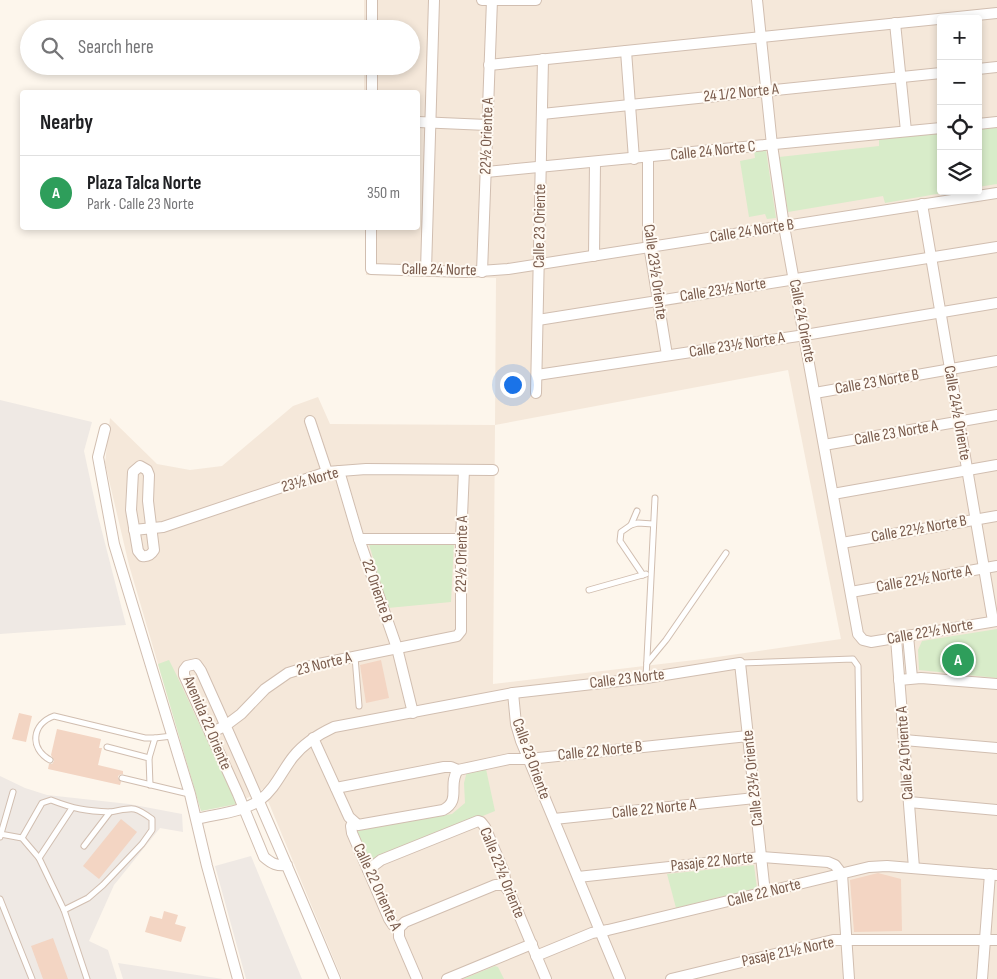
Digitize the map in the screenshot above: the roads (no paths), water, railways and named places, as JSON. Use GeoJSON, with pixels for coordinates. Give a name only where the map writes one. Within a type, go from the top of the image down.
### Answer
{"type":"FeatureCollection","features":[{"type":"Feature","properties":{"kind":"street"},"geometry":{"type":"LineString","coordinates":[[372,0],[372,20]]}},
{"type":"Feature","properties":{"kind":"street"},"geometry":{"type":"LineString","coordinates":[[426,270],[434,0]]}},
{"type":"Feature","properties":{"kind":"street"},"geometry":{"type":"LineString","coordinates":[[482,0],[536,0]]}},
{"type":"Feature","properties":{"kind":"street","name":"22½ Oriente A"},"geometry":{"type":"LineString","coordinates":[[482,272],[492,0]]}},
{"type":"Feature","properties":{"kind":"street","name":"Calle 24 Oriente"},"geometry":{"type":"LineString","coordinates":[[757,0],[772,145],[784,226],[858,631],[863,640]]}},
{"type":"Feature","properties":{"kind":"street"},"geometry":{"type":"LineString","coordinates":[[489,66],[997,13]]}},
{"type":"Feature","properties":{"kind":"street"},"geometry":{"type":"LineString","coordinates":[[895,23],[906,131]]}},
{"type":"Feature","properties":{"kind":"street"},"geometry":{"type":"LineString","coordinates":[[626,51],[634,158]]}},
{"type":"Feature","properties":{"kind":"street","name":"Calle 23 Oriente"},"geometry":{"type":"LineString","coordinates":[[536,393],[543,59]]}},
{"type":"Feature","properties":{"kind":"street"},"geometry":{"type":"LineString","coordinates":[[982,69],[997,67]]}},
{"type":"Feature","properties":{"kind":"street","name":"24 1/2 Norte A"},"geometry":{"type":"LineString","coordinates":[[542,114],[937,72]]}},
{"type":"Feature","properties":{"kind":"street"},"geometry":{"type":"LineString","coordinates":[[372,75],[372,90]]}},
{"type":"Feature","properties":{"kind":"street"},"geometry":{"type":"LineString","coordinates":[[420,122],[487,125]]}},
{"type":"Feature","properties":{"kind":"street"},"geometry":{"type":"LineString","coordinates":[[982,124],[997,122]]}},
{"type":"Feature","properties":{"kind":"street","name":"Calle 24 Norte C"},"geometry":{"type":"LineString","coordinates":[[486,172],[937,128]]}},
{"type":"Feature","properties":{"kind":"street","name":"Calle 23½ Oriente"},"geometry":{"type":"LineString","coordinates":[[648,157],[649,247],[667,355]]}},
{"type":"Feature","properties":{"kind":"street"},"geometry":{"type":"LineString","coordinates":[[594,256],[595,162]]}},
{"type":"Feature","properties":{"kind":"street","name":"Calle 24 Norte B"},"geometry":{"type":"LineString","coordinates":[[508,270],[997,192]]}},
{"type":"Feature","properties":{"kind":"street","name":"Calle 24½ Oriente"},"geometry":{"type":"LineString","coordinates":[[922,204],[984,569],[995,621]]}},
{"type":"Feature","properties":{"kind":"street","name":"Calle 24 Norte"},"geometry":{"type":"LineString","coordinates":[[371,230],[371,269],[482,272],[508,270]]}},
{"type":"Feature","properties":{"kind":"street","name":"Calle 23½ Norte"},"geometry":{"type":"LineString","coordinates":[[538,320],[997,247]]}},
{"type":"Feature","properties":{"kind":"street","name":"Calle 23½ Norte A"},"geometry":{"type":"LineString","coordinates":[[536,375],[805,335],[997,303]]}},
{"type":"Feature","properties":{"kind":"street","name":"Calle 23 Norte B"},"geometry":{"type":"LineString","coordinates":[[815,392],[997,361]]}},
{"type":"Feature","properties":{"kind":"street","name":"Calle 23 Norte A"},"geometry":{"type":"LineString","coordinates":[[824,446],[997,415]]}},
{"type":"Feature","properties":{"kind":"street"},"geometry":{"type":"LineString","coordinates":[[310,421],[327,472]]}},
{"type":"Feature","properties":{"kind":"street"},"geometry":{"type":"LineString","coordinates":[[105,428],[98,457],[114,544],[190,794],[207,866],[238,979]]}},
{"type":"Feature","properties":{"kind":"street"},"geometry":{"type":"LineString","coordinates":[[833,494],[997,465]]}},
{"type":"Feature","properties":{"kind":"street"},"geometry":{"type":"LineString","coordinates":[[140,466],[144,466],[149,475],[150,529],[154,550],[152,554],[145,556],[138,551],[131,510],[133,472],[140,466]]}},
{"type":"Feature","properties":{"kind":"street","name":"22½ Oriente A"},"geometry":{"type":"LineString","coordinates":[[457,636],[461,631],[461,539],[464,470]]}},
{"type":"Feature","properties":{"kind":"street","name":"23½ Norte"},"geometry":{"type":"LineString","coordinates":[[134,530],[163,527],[327,472],[493,470]]}},
{"type":"Feature","properties":{"kind":"street","name":"22 Oriente B"},"geometry":{"type":"LineString","coordinates":[[339,471],[359,538],[397,648],[413,713]]}},
{"type":"Feature","properties":{"kind":"street","name":"Calle 22½ Norte B"},"geometry":{"type":"LineString","coordinates":[[842,543],[997,516]]}},
{"type":"Feature","properties":{"kind":"street"},"geometry":{"type":"LineString","coordinates":[[359,538],[461,539]]}},
{"type":"Feature","properties":{"kind":"street","name":"Calle 22½ Norte A"},"geometry":{"type":"LineString","coordinates":[[851,592],[997,566]]}},
{"type":"Feature","properties":{"kind":"street","name":"Calle 22½ Norte"},"geometry":{"type":"LineString","coordinates":[[863,640],[871,642],[995,621]]}},
{"type":"Feature","properties":{"kind":"street","name":"23 Norte A"},"geometry":{"type":"LineString","coordinates":[[210,733],[225,726],[240,714],[264,689],[288,673],[314,664],[457,636]]}},
{"type":"Feature","properties":{"kind":"street"},"geometry":{"type":"LineString","coordinates":[[908,636],[912,678]]}},
{"type":"Feature","properties":{"kind":"street","name":"Calle 24 Oriente A"},"geometry":{"type":"LineString","coordinates":[[896,638],[914,868]]}},
{"type":"Feature","properties":{"kind":"street","name":"Calle 23½ Oriente"},"geometry":{"type":"LineString","coordinates":[[740,663],[765,893]]}},
{"type":"Feature","properties":{"kind":"street","name":"Calle 23 Norte"},"geometry":{"type":"LineString","coordinates":[[513,693],[646,678],[740,663]]}},
{"type":"Feature","properties":{"kind":"street","name":"Avenida 22 Oriente"},"geometry":{"type":"LineString","coordinates":[[287,864],[278,866],[272,864],[264,857],[244,807],[184,675],[184,670],[187,666],[196,664],[199,667],[260,800],[287,864],[335,979]]}},
{"type":"Feature","properties":{"kind":"street"},"geometry":{"type":"LineString","coordinates":[[899,680],[912,678],[997,684]]}},
{"type":"Feature","properties":{"kind":"street"},"geometry":{"type":"LineString","coordinates":[[196,818],[244,807],[260,800],[270,790],[294,756],[313,738],[334,727],[513,693]]}},
{"type":"Feature","properties":{"kind":"street","name":"Calle 23 Oriente"},"geometry":{"type":"LineString","coordinates":[[513,693],[516,724],[529,759],[620,979]]}},
{"type":"Feature","properties":{"kind":"street","name":"Calle 22 Norte B"},"geometry":{"type":"LineString","coordinates":[[336,788],[444,767],[458,770],[509,759],[529,759],[748,736]]}},
{"type":"Feature","properties":{"kind":"street","name":"Calle 22 Oriente A"},"geometry":{"type":"LineString","coordinates":[[313,738],[353,822],[351,826],[352,833],[389,919],[399,928],[400,937],[417,979]]}},
{"type":"Feature","properties":{"kind":"street"},"geometry":{"type":"LineString","coordinates":[[904,740],[997,748]]}},
{"type":"Feature","properties":{"kind":"street"},"geometry":{"type":"LineString","coordinates":[[353,822],[358,825],[443,810],[450,807],[454,800],[453,783],[458,770]]}},
{"type":"Feature","properties":{"kind":"street","name":"Calle 22 Norte A"},"geometry":{"type":"LineString","coordinates":[[554,819],[755,798]]}},
{"type":"Feature","properties":{"kind":"street"},"geometry":{"type":"LineString","coordinates":[[909,802],[997,810]]}},
{"type":"Feature","properties":{"kind":"street","name":"Calle 22½ Oriente"},"geometry":{"type":"LineString","coordinates":[[368,870],[381,860],[474,822],[481,822],[485,827],[504,872],[504,885],[509,890],[546,979]]}},
{"type":"Feature","properties":{"kind":"street","name":"Pasaje 22 Norte"},"geometry":{"type":"LineString","coordinates":[[578,877],[761,857],[828,862],[835,865],[842,874]]}},
{"type":"Feature","properties":{"kind":"street","name":"Calle 22 Norte"},"geometry":{"type":"LineString","coordinates":[[536,956],[592,933],[875,866],[994,874]]}},
{"type":"Feature","properties":{"kind":"street"},"geometry":{"type":"LineString","coordinates":[[842,874],[848,979]]}},
{"type":"Feature","properties":{"kind":"street"},"geometry":{"type":"LineString","coordinates":[[982,979],[985,939],[994,874]]}},
{"type":"Feature","properties":{"kind":"street"},"geometry":{"type":"LineString","coordinates":[[399,928],[405,922],[494,885],[504,885]]}},
{"type":"Feature","properties":{"kind":"street","name":"Pasaje 21½ Norte"},"geometry":{"type":"LineString","coordinates":[[671,979],[833,940],[997,940]]}},
{"type":"Feature","properties":{"kind":"street"},"geometry":{"type":"LineString","coordinates":[[447,979],[532,944]]}},
{"type":"Feature","properties":{"kind":"lane"},"geometry":{"type":"LineString","coordinates":[[646,678],[655,498]]}},
{"type":"Feature","properties":{"kind":"lane"},"geometry":{"type":"LineString","coordinates":[[631,525],[637,511]]}},
{"type":"Feature","properties":{"kind":"lane"},"geometry":{"type":"LineString","coordinates":[[643,575],[620,540],[621,532],[631,525],[638,523],[653,524]]}},
{"type":"Feature","properties":{"kind":"lane"},"geometry":{"type":"LineString","coordinates":[[647,663],[666,640],[726,553]]}},
{"type":"Feature","properties":{"kind":"lane"},"geometry":{"type":"LineString","coordinates":[[589,590],[651,573]]}},
{"type":"Feature","properties":{"kind":"lane"},"geometry":{"type":"LineString","coordinates":[[356,656],[354,658],[359,706]]}},
{"type":"Feature","properties":{"kind":"lane"},"geometry":{"type":"LineString","coordinates":[[740,663],[853,659],[856,662],[858,666],[860,799]]}},
{"type":"Feature","properties":{"kind":"lane"},"geometry":{"type":"LineString","coordinates":[[50,760],[40,752],[36,737],[43,722],[54,716],[136,736],[155,738],[172,736]]}},
{"type":"Feature","properties":{"kind":"lane"},"geometry":{"type":"LineString","coordinates":[[150,785],[149,758],[155,738]]}},
{"type":"Feature","properties":{"kind":"lane"},"geometry":{"type":"LineString","coordinates":[[107,747],[149,758]]}},
{"type":"Feature","properties":{"kind":"lane"},"geometry":{"type":"LineString","coordinates":[[122,778],[190,794]]}},
{"type":"Feature","properties":{"kind":"lane"},"geometry":{"type":"LineString","coordinates":[[13,792],[0,835],[22,838],[38,858],[64,910],[87,979]]}},
{"type":"Feature","properties":{"kind":"lane"},"geometry":{"type":"LineString","coordinates":[[22,838],[42,803],[51,800],[86,811],[110,812],[132,808],[138,809],[152,819],[152,830],[142,844],[104,885],[88,898],[64,910]]}},
{"type":"Feature","properties":{"kind":"lane"},"geometry":{"type":"LineString","coordinates":[[38,858],[72,808]]}},
{"type":"Feature","properties":{"kind":"lane"},"geometry":{"type":"LineString","coordinates":[[84,846],[110,812]]}},
{"type":"Feature","properties":{"kind":"lane"},"geometry":{"type":"LineString","coordinates":[[0,899],[32,979]]}},
{"type":"Feature","properties":{"kind":"place","name":"Plaza Talca Norte"},"geometry":{"type":"Point","coordinates":[958,660]}}]}
